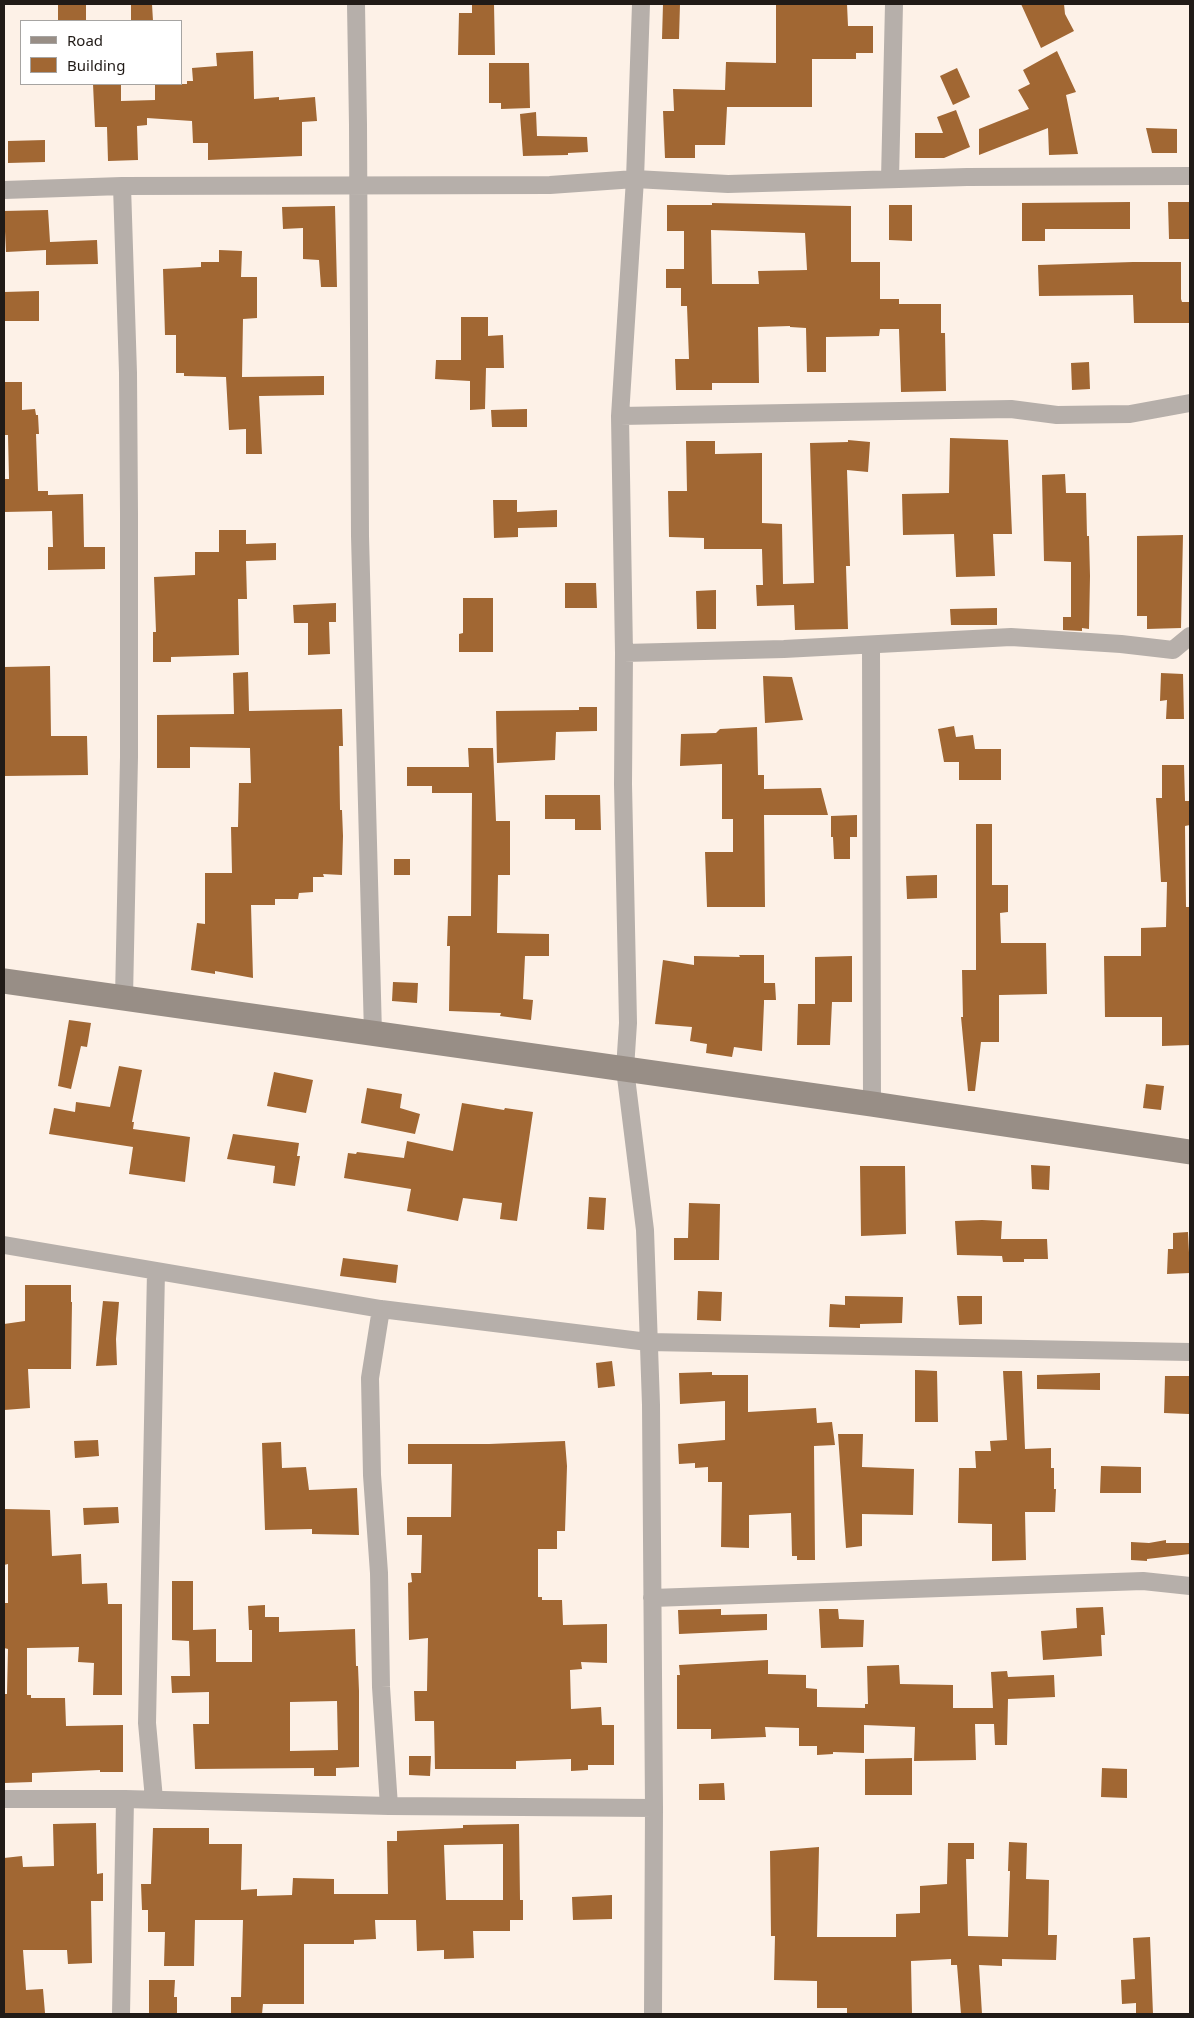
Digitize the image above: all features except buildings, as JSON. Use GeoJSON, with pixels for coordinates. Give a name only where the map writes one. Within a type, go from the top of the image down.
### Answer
{"type":"FeatureCollection","features":[{"type":"Feature","properties":{"kind":"street"},"geometry":{"type":"LineString","coordinates":[[356,4],[360,536],[373,1034]]}},
{"type":"Feature","properties":{"kind":"street"},"geometry":{"type":"LineString","coordinates":[[641,4],[634,179],[620,416],[624,653],[623,784],[628,1023],[624,1069],[644,1230],[648,1342],[654,1808],[653,2014]]}},
{"type":"Feature","properties":{"kind":"street"},"geometry":{"type":"LineString","coordinates":[[890,178],[894,4]]}},
{"type":"Feature","properties":{"kind":"street"},"geometry":{"type":"LineString","coordinates":[[4,190],[122,186],[550,185],[634,179],[728,184],[890,178],[1190,176]]}},
{"type":"Feature","properties":{"kind":"street"},"geometry":{"type":"LineString","coordinates":[[122,186],[128,373],[130,757],[124,998]]}},
{"type":"Feature","properties":{"kind":"street"},"geometry":{"type":"LineString","coordinates":[[620,416],[1011,409],[1057,415],[1130,414],[1190,403]]}},
{"type":"Feature","properties":{"kind":"street"},"geometry":{"type":"LineString","coordinates":[[624,653],[871,645],[1011,637],[1121,644],[1173,650],[1190,636]]}},
{"type":"Feature","properties":{"kind":"street"},"geometry":{"type":"LineString","coordinates":[[871,645],[872,1104]]}},
{"type":"Feature","properties":{"kind":"street"},"geometry":{"type":"LineString","coordinates":[[4,981],[872,1104],[1190,1152]]}},
{"type":"Feature","properties":{"kind":"street"},"geometry":{"type":"LineString","coordinates":[[4,1245],[381,1309],[648,1342],[1190,1352]]}},
{"type":"Feature","properties":{"kind":"street"},"geometry":{"type":"LineString","coordinates":[[154,1799],[147,1723],[156,1270]]}},
{"type":"Feature","properties":{"kind":"street"},"geometry":{"type":"LineString","coordinates":[[381,1309],[370,1378],[372,1475],[379,1573],[381,1687],[389,1806]]}},
{"type":"Feature","properties":{"kind":"street"},"geometry":{"type":"LineString","coordinates":[[652,1598],[1143,1581],[1190,1586]]}},
{"type":"Feature","properties":{"kind":"street"},"geometry":{"type":"LineString","coordinates":[[4,1799],[154,1799],[389,1806],[654,1808]]}},
{"type":"Feature","properties":{"kind":"street"},"geometry":{"type":"LineString","coordinates":[[121,2014],[125,1799]]}}]}
